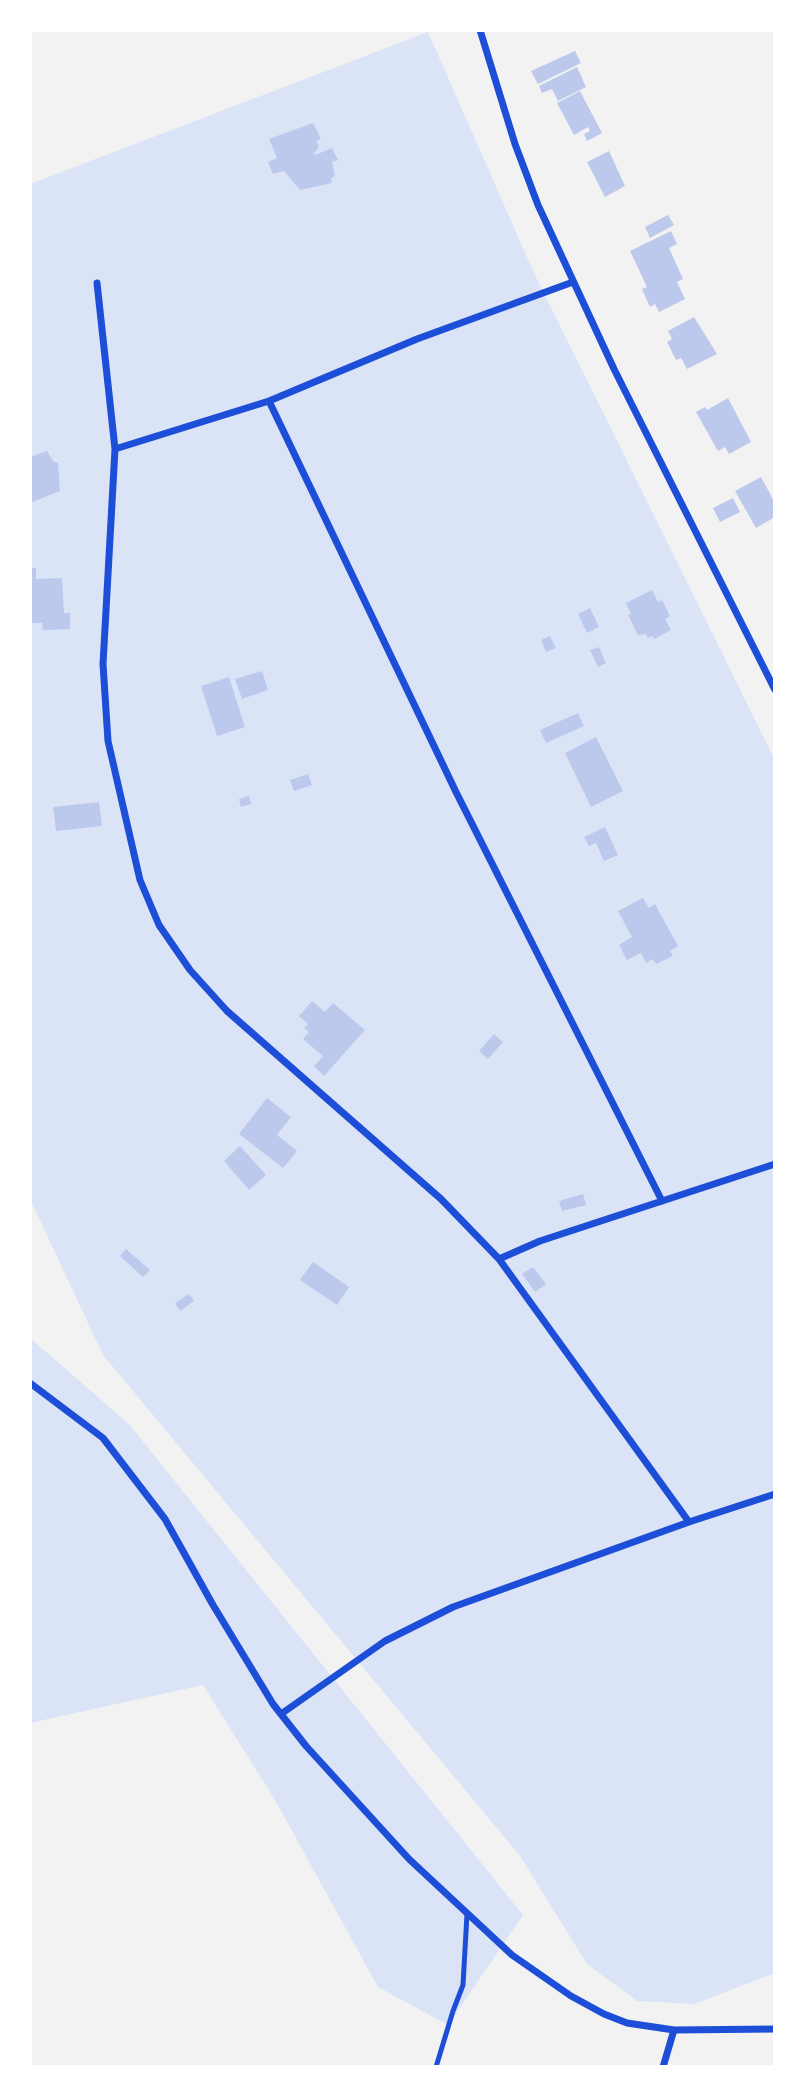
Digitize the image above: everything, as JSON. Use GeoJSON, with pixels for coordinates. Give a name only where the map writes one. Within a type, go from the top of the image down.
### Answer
{"type":"FeatureCollection","features":[{"type":"Feature","properties":{"kind":"street"},"geometry":{"type":"LineString","coordinates":[[480,30],[527,175],[573,282],[619,381],[775,690]]}},
{"type":"Feature","properties":{"kind":"street"},"geometry":{"type":"LineString","coordinates":[[115,449],[269,401],[417,339],[573,282]]}},
{"type":"Feature","properties":{"kind":"street"},"geometry":{"type":"LineString","coordinates":[[97,283],[115,449],[103,664],[108,741],[140,880],[159,925],[190,970],[227,1011],[441,1199],[499,1259],[689,1522]]}},
{"type":"Feature","properties":{"kind":"street"},"geometry":{"type":"LineString","coordinates":[[269,401],[456,792],[662,1201]]}},
{"type":"Feature","properties":{"kind":"street"},"geometry":{"type":"LineString","coordinates":[[499,1259],[540,1241],[775,1164]]}},
{"type":"Feature","properties":{"kind":"street"},"geometry":{"type":"LineString","coordinates":[[30,1382],[103,1438],[165,1519],[213,1605],[281,1714],[306,1746],[409,1859],[512,1955],[571,1996],[604,2014],[627,2022],[674,2030],[775,2029]]}},
{"type":"Feature","properties":{"kind":"street"},"geometry":{"type":"LineString","coordinates":[[281,1714],[384,1641],[453,1607],[775,1494]]}},
{"type":"Feature","properties":{"kind":"street"},"geometry":{"type":"LineString","coordinates":[[663,2067],[674,2030]]}},
{"type":"Feature","properties":{"kind":"lane"},"geometry":{"type":"LineString","coordinates":[[436,2067],[463,1986],[467,1914]]}},
{"type":"Feature","properties":{"kind":"shaded area"},"geometry":{"type":"Polygon","coordinates":[[[428,32],[534,273],[775,760],[775,1973],[694,2004],[637,2001],[587,1964],[520,1856],[103,1355],[30,1199],[30,184],[428,32]]]}},
{"type":"Feature","properties":{"kind":"shaded area"},"geometry":{"type":"Polygon","coordinates":[[[30,1338],[129,1424],[523,1915],[448,2025],[378,1987],[275,1800],[203,1685],[30,1723],[30,1338]]]}},
{"type":"Feature","properties":{"kind":"building"},"geometry":{"type":"Polygon","coordinates":[[[575,51],[581,63],[538,84],[531,71],[575,51]]]}},
{"type":"Feature","properties":{"kind":"building"},"geometry":{"type":"Polygon","coordinates":[[[577,67],[586,87],[558,101],[552,89],[542,93],[539,86],[577,67]]]}},
{"type":"Feature","properties":{"kind":"building"},"geometry":{"type":"Polygon","coordinates":[[[580,91],[602,133],[587,141],[584,134],[590,131],[588,127],[574,135],[557,103],[580,91]]]}},
{"type":"Feature","properties":{"kind":"building"},"geometry":{"type":"Polygon","coordinates":[[[313,123],[321,139],[316,141],[319,146],[314,154],[332,148],[338,160],[332,162],[335,176],[331,178],[332,183],[300,190],[284,171],[273,174],[268,162],[277,158],[269,139],[313,123]]]}},
{"type":"Feature","properties":{"kind":"building"},"geometry":{"type":"Polygon","coordinates":[[[609,151],[625,186],[605,197],[587,162],[609,151]]]}},
{"type":"Feature","properties":{"kind":"building"},"geometry":{"type":"Polygon","coordinates":[[[668,215],[674,225],[650,238],[645,227],[668,215]]]}},
{"type":"Feature","properties":{"kind":"building"},"geometry":{"type":"Polygon","coordinates":[[[671,231],[677,244],[669,248],[683,279],[677,282],[685,299],[659,312],[655,304],[650,307],[642,289],[647,287],[630,251],[671,231]]]}},
{"type":"Feature","properties":{"kind":"building"},"geometry":{"type":"Polygon","coordinates":[[[694,317],[717,354],[687,369],[681,358],[676,360],[667,342],[672,339],[668,331],[694,317]]]}},
{"type":"Feature","properties":{"kind":"building"},"geometry":{"type":"Polygon","coordinates":[[[728,398],[751,442],[729,454],[725,447],[718,451],[696,412],[705,407],[707,410],[728,398]]]}},
{"type":"Feature","properties":{"kind":"building"},"geometry":{"type":"Polygon","coordinates":[[[47,451],[53,461],[58,463],[60,491],[30,503],[30,457],[47,451]]]}},
{"type":"Feature","properties":{"kind":"building"},"geometry":{"type":"Polygon","coordinates":[[[761,477],[775,503],[775,517],[756,528],[735,491],[761,477]]]}},
{"type":"Feature","properties":{"kind":"building"},"geometry":{"type":"Polygon","coordinates":[[[733,498],[740,512],[720,522],[713,508],[733,498]]]}},
{"type":"Feature","properties":{"kind":"building"},"geometry":{"type":"Polygon","coordinates":[[[30,568],[36,568],[36,579],[62,578],[64,613],[70,613],[70,629],[43,630],[42,623],[30,623],[30,568]]]}},
{"type":"Feature","properties":{"kind":"building"},"geometry":{"type":"Polygon","coordinates":[[[652,590],[658,602],[662,600],[670,616],[665,619],[671,630],[654,639],[652,636],[648,638],[646,634],[638,635],[628,615],[631,614],[626,603],[652,590]]]}},
{"type":"Feature","properties":{"kind":"building"},"geometry":{"type":"Polygon","coordinates":[[[590,608],[599,627],[587,633],[578,614],[590,608]]]}},
{"type":"Feature","properties":{"kind":"building"},"geometry":{"type":"Polygon","coordinates":[[[550,636],[556,648],[546,652],[541,640],[550,636]]]}},
{"type":"Feature","properties":{"kind":"building"},"geometry":{"type":"Polygon","coordinates":[[[599,647],[606,663],[598,667],[590,650],[599,647]]]}},
{"type":"Feature","properties":{"kind":"building"},"geometry":{"type":"Polygon","coordinates":[[[262,671],[268,690],[242,699],[235,679],[262,671]]]}},
{"type":"Feature","properties":{"kind":"building"},"geometry":{"type":"Polygon","coordinates":[[[229,677],[245,727],[217,736],[201,686],[229,677]]]}},
{"type":"Feature","properties":{"kind":"building"},"geometry":{"type":"Polygon","coordinates":[[[578,713],[584,726],[546,743],[540,730],[578,713]]]}},
{"type":"Feature","properties":{"kind":"building"},"geometry":{"type":"Polygon","coordinates":[[[596,737],[623,791],[591,807],[565,753],[596,737]]]}},
{"type":"Feature","properties":{"kind":"building"},"geometry":{"type":"Polygon","coordinates":[[[308,774],[312,785],[294,791],[290,780],[308,774]]]}},
{"type":"Feature","properties":{"kind":"building"},"geometry":{"type":"Polygon","coordinates":[[[249,796],[251,804],[241,807],[239,799],[249,796]]]}},
{"type":"Feature","properties":{"kind":"building"},"geometry":{"type":"Polygon","coordinates":[[[99,802],[102,826],[56,831],[53,807],[99,802]]]}},
{"type":"Feature","properties":{"kind":"building"},"geometry":{"type":"Polygon","coordinates":[[[605,827],[618,855],[604,861],[596,843],[589,846],[584,837],[605,827]]]}},
{"type":"Feature","properties":{"kind":"building"},"geometry":{"type":"Polygon","coordinates":[[[643,898],[649,908],[655,904],[678,946],[670,951],[673,956],[656,964],[653,959],[646,963],[641,953],[627,960],[619,945],[632,937],[618,911],[643,898]]]}},
{"type":"Feature","properties":{"kind":"building"},"geometry":{"type":"Polygon","coordinates":[[[312,1001],[325,1012],[333,1003],[365,1030],[324,1076],[314,1066],[323,1056],[303,1039],[309,1032],[304,1028],[308,1024],[299,1016],[312,1001]]]}},
{"type":"Feature","properties":{"kind":"building"},"geometry":{"type":"Polygon","coordinates":[[[494,1034],[503,1042],[488,1059],[479,1051],[494,1034]]]}},
{"type":"Feature","properties":{"kind":"building"},"geometry":{"type":"Polygon","coordinates":[[[267,1098],[291,1117],[277,1135],[297,1151],[283,1168],[239,1134],[267,1098]]]}},
{"type":"Feature","properties":{"kind":"building"},"geometry":{"type":"Polygon","coordinates":[[[240,1146],[266,1175],[249,1190],[224,1161],[240,1146]]]}},
{"type":"Feature","properties":{"kind":"building"},"geometry":{"type":"Polygon","coordinates":[[[583,1194],[586,1205],[562,1211],[559,1201],[583,1194]]]}},
{"type":"Feature","properties":{"kind":"building"},"geometry":{"type":"Polygon","coordinates":[[[126,1249],[150,1270],[143,1277],[120,1256],[126,1249]]]}},
{"type":"Feature","properties":{"kind":"building"},"geometry":{"type":"Polygon","coordinates":[[[313,1262],[349,1287],[337,1305],[300,1280],[313,1262]]]}},
{"type":"Feature","properties":{"kind":"building"},"geometry":{"type":"Polygon","coordinates":[[[533,1267],[546,1284],[535,1292],[522,1274],[533,1267]]]}},
{"type":"Feature","properties":{"kind":"building"},"geometry":{"type":"Polygon","coordinates":[[[189,1294],[194,1301],[180,1311],[175,1303],[189,1294]]]}}]}
